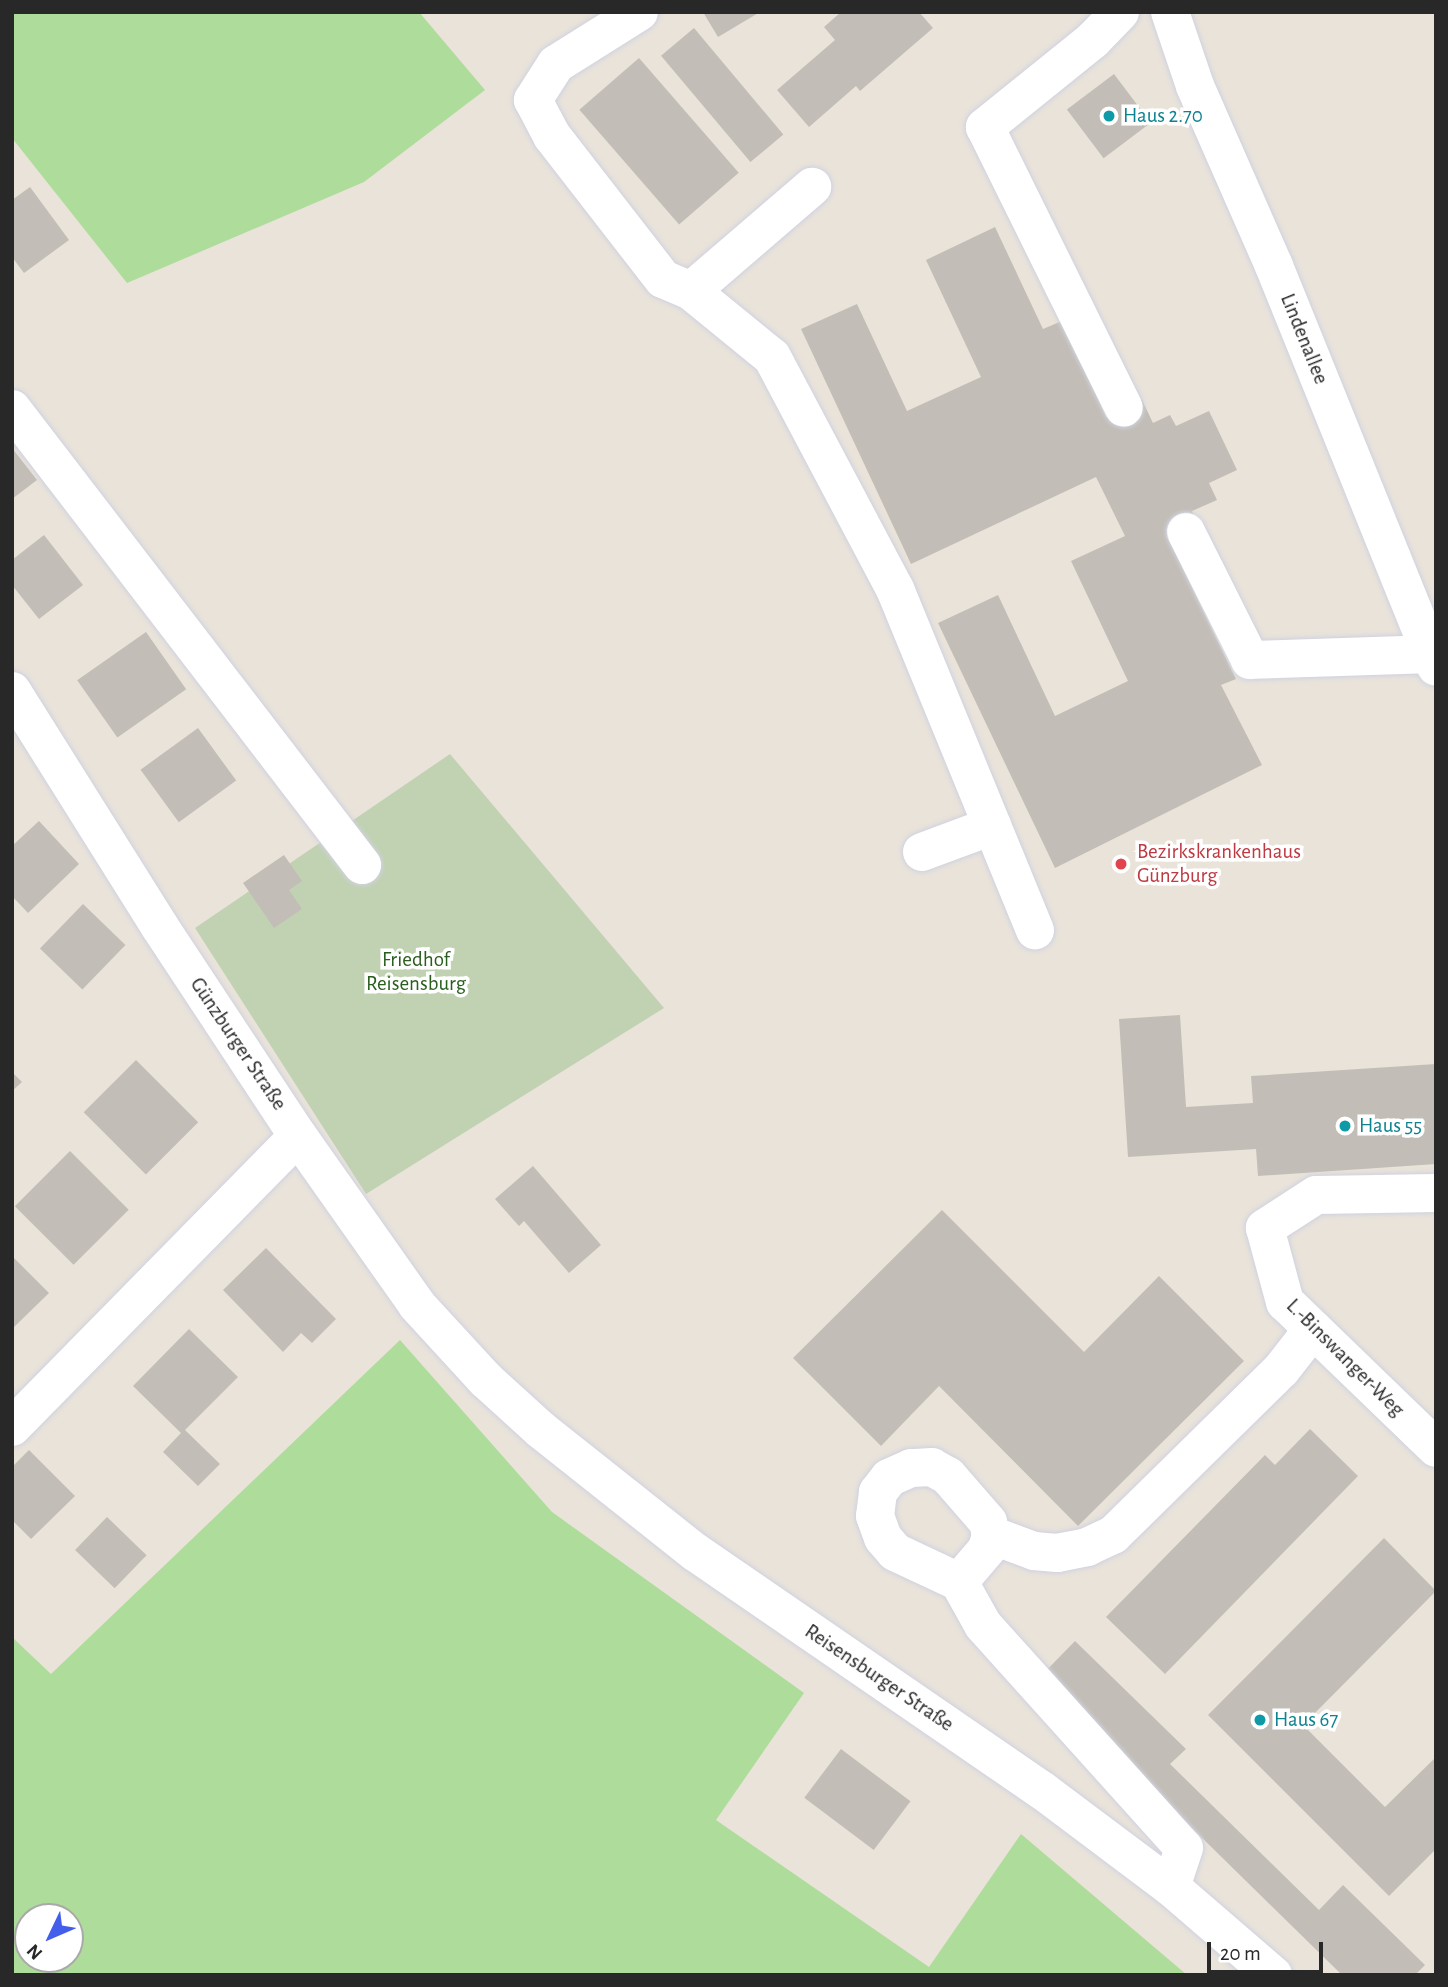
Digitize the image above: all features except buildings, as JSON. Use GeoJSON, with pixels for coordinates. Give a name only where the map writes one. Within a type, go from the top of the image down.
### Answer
{"type":"FeatureCollection","features":[{"type":"Feature","properties":{"kind":"street"},"geometry":{"type":"LineString","coordinates":[[639,12],[556,64],[533,100],[552,136],[663,279],[691,291],[772,357],[895,589],[1035,930]]}},
{"type":"Feature","properties":{"kind":"street"},"geometry":{"type":"LineString","coordinates":[[1121,12],[1093,40],[985,127],[1124,408]]}},
{"type":"Feature","properties":{"kind":"street","name":"Lindenallee"},"geometry":{"type":"LineString","coordinates":[[1170,12],[1195,86],[1274,266],[1433,660]]}},
{"type":"Feature","properties":{"kind":"street"},"geometry":{"type":"LineString","coordinates":[[691,291],[812,187]]}},
{"type":"Feature","properties":{"kind":"street"},"geometry":{"type":"LineString","coordinates":[[12,409],[362,864]]}},
{"type":"Feature","properties":{"kind":"street"},"geometry":{"type":"LineString","coordinates":[[1186,532],[1250,660],[1433,660]]}},
{"type":"Feature","properties":{"kind":"street","name":"Günzburger Straße"},"geometry":{"type":"LineString","coordinates":[[12,691],[160,927],[299,1136],[417,1305],[486,1380]]}},
{"type":"Feature","properties":{"kind":"street"},"geometry":{"type":"LineString","coordinates":[[922,852],[992,826]]}},
{"type":"Feature","properties":{"kind":"street"},"geometry":{"type":"LineString","coordinates":[[12,1427],[299,1136]]}},
{"type":"Feature","properties":{"kind":"street","name":"L.-Binswanger-Weg"},"geometry":{"type":"LineString","coordinates":[[1436,1193],[1316,1195],[1265,1228],[1285,1302],[1436,1448]]}},
{"type":"Feature","properties":{"kind":"street"},"geometry":{"type":"LineString","coordinates":[[991,1535],[1034,1551],[1057,1553],[1087,1547],[1113,1535],[1281,1370],[1313,1329]]}},
{"type":"Feature","properties":{"kind":"street","name":"Reisensburger Straße"},"geometry":{"type":"LineString","coordinates":[[486,1380],[541,1430],[695,1552],[1043,1791],[1171,1887],[1273,1975]]}},
{"type":"Feature","properties":{"kind":"street"},"geometry":{"type":"LineString","coordinates":[[960,1581],[987,1549],[991,1535],[988,1521],[948,1476],[932,1467],[911,1468],[889,1478],[878,1492],[875,1516],[883,1538],[895,1552],[960,1581],[983,1625],[1184,1848],[1171,1887]]}},
{"type":"Feature","properties":{"kind":"green space"},"geometry":{"type":"Polygon","coordinates":[[[12,12],[419,12],[485,90],[364,182],[127,283],[12,138],[12,12]]]}},
{"type":"Feature","properties":{"kind":"green space","name":"Friedhof Reisensburg"},"geometry":{"type":"Polygon","coordinates":[[[450,754],[664,1008],[366,1194],[195,928],[450,754]]]}},
{"type":"Feature","properties":{"kind":"green space"},"geometry":{"type":"Polygon","coordinates":[[[400,1340],[552,1512],[804,1693],[716,1820],[929,1967],[1021,1834],[1187,1975],[12,1975],[12,1637],[51,1674],[400,1340]]]}},
{"type":"Feature","properties":{"kind":"place","name":"Haus 2.70"},"geometry":{"type":"Point","coordinates":[1109,116]}},
{"type":"Feature","properties":{"kind":"place","name":"Bezirkskrankenhaus Günzburg"},"geometry":{"type":"Point","coordinates":[1121,864]}},
{"type":"Feature","properties":{"kind":"place","name":"Haus 55"},"geometry":{"type":"Point","coordinates":[1345,1126]}},
{"type":"Feature","properties":{"kind":"place","name":"Haus 67"},"geometry":{"type":"Point","coordinates":[1260,1720]}}]}
